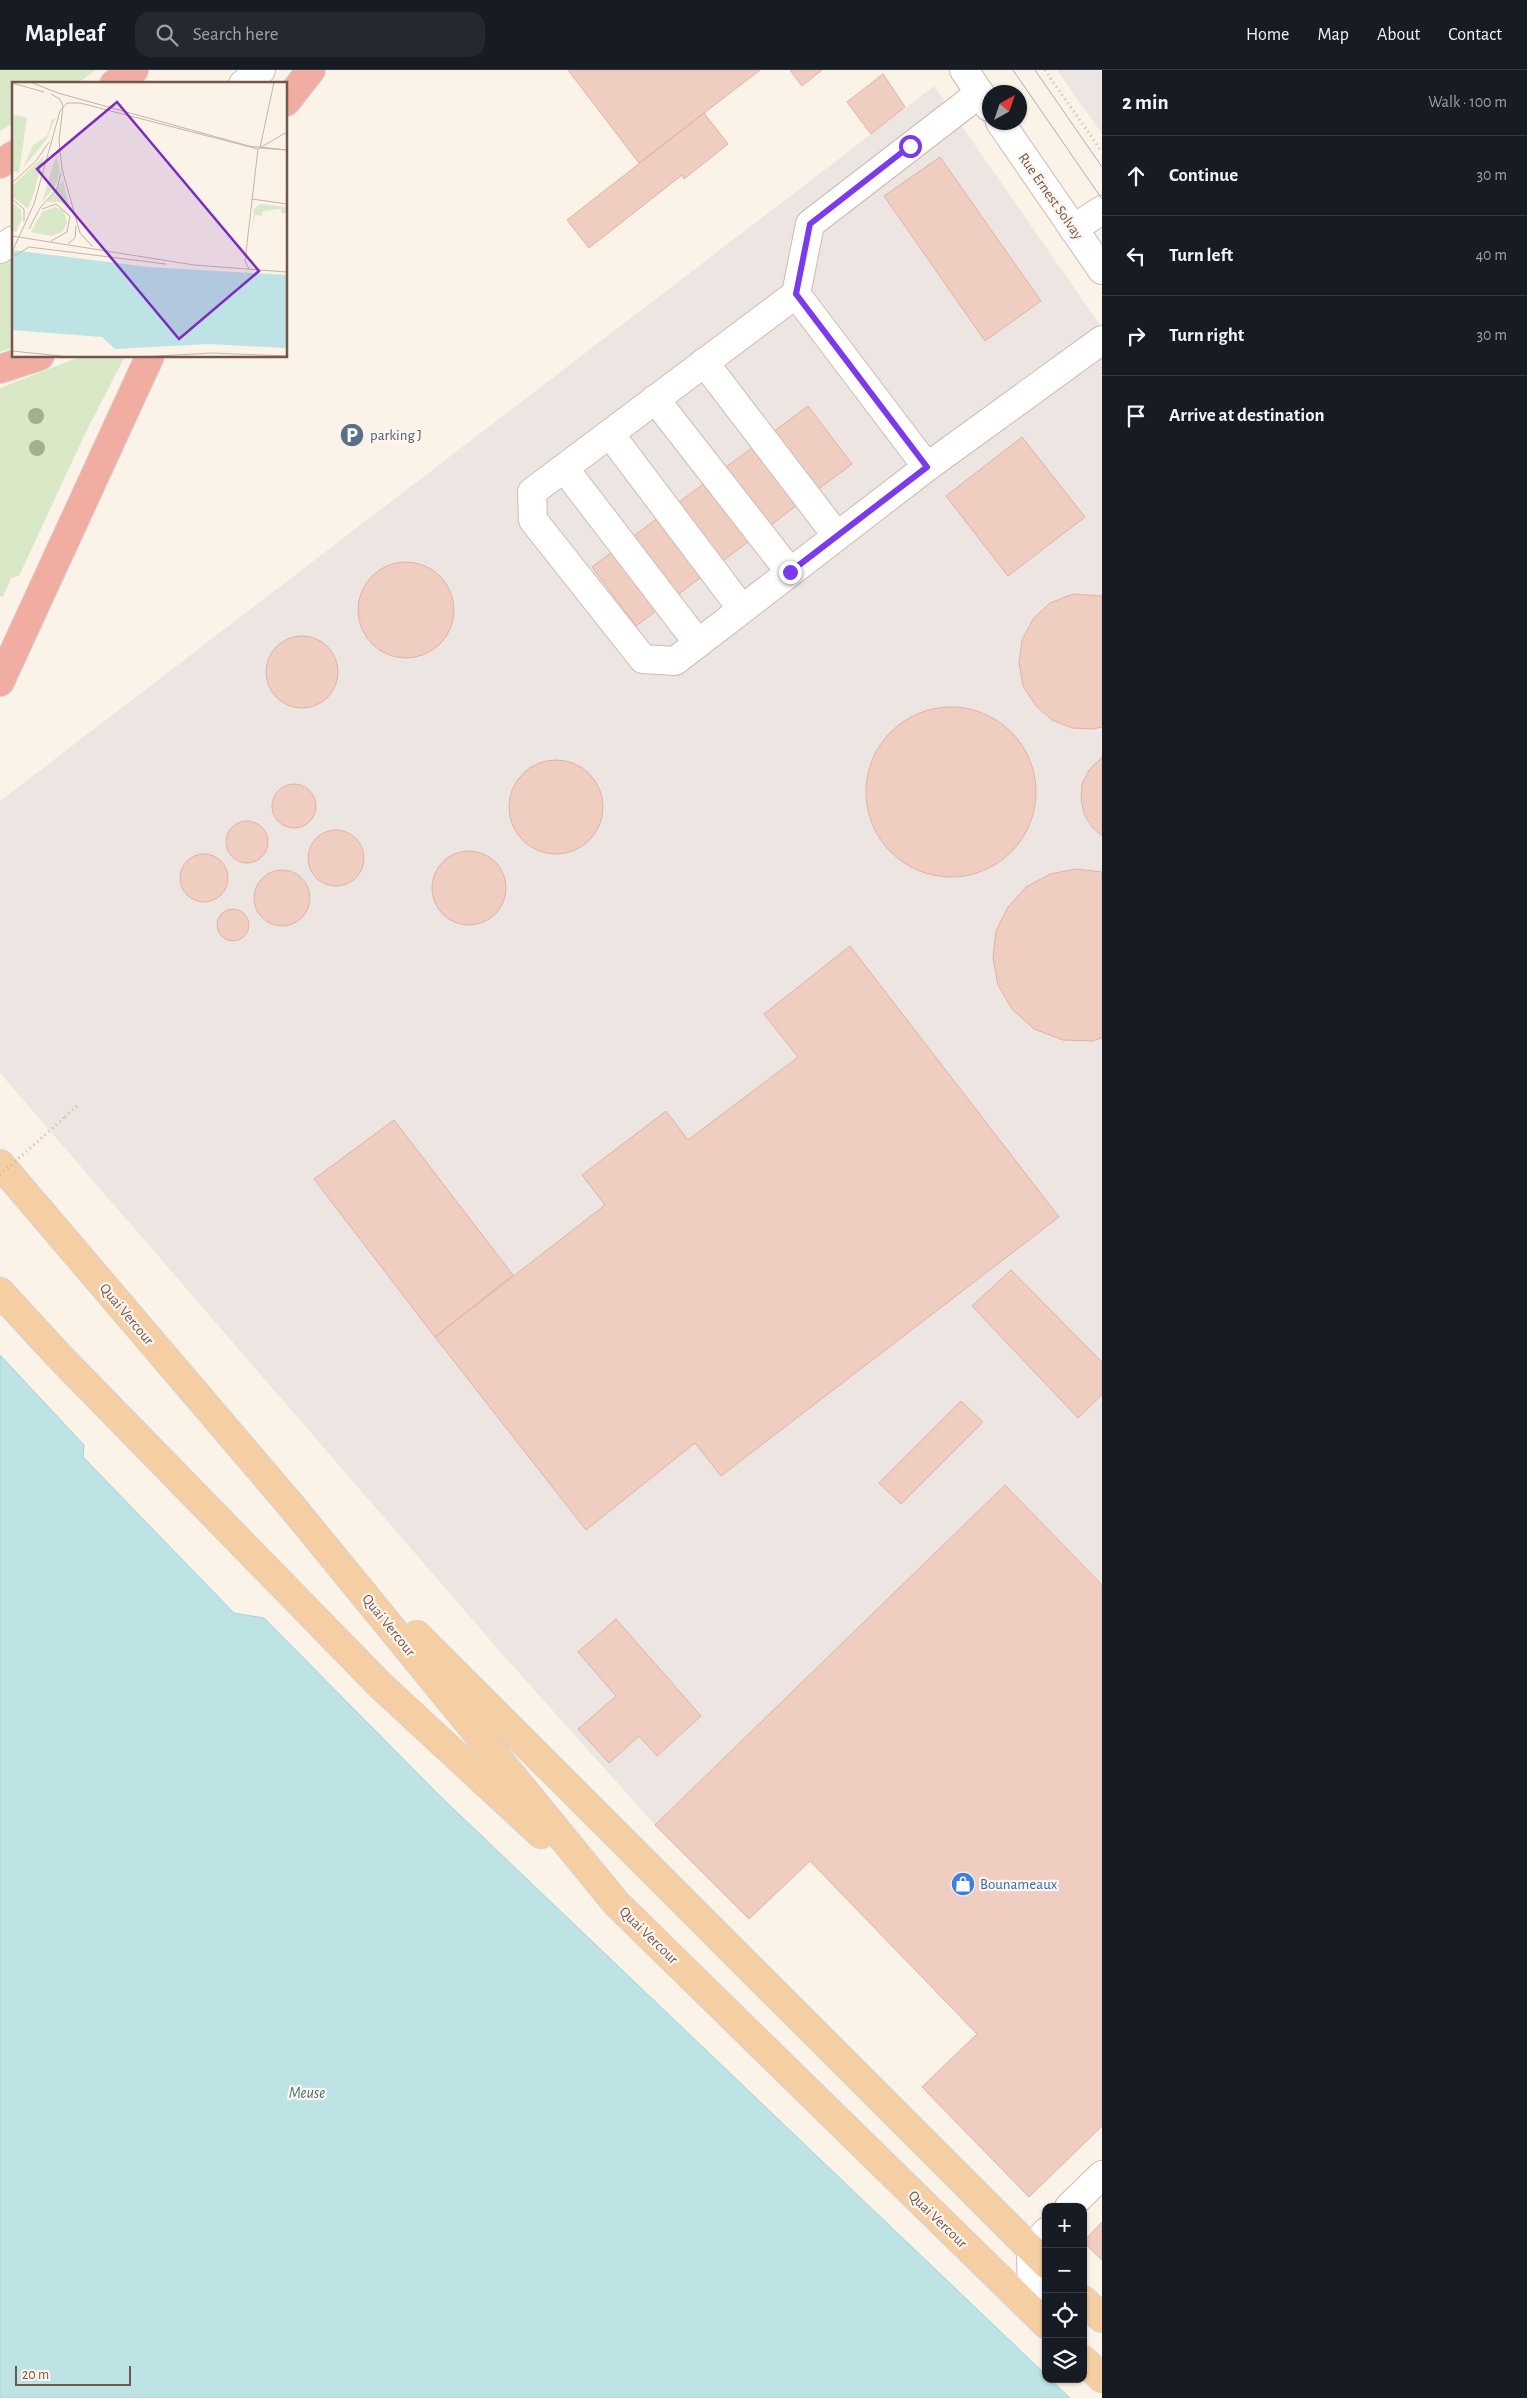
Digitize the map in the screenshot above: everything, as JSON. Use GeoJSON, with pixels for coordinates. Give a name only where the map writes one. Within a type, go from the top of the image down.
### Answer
{"type":"FeatureCollection","features":[{"type":"Feature","properties":{"kind":"highway"},"geometry":{"type":"LineString","coordinates":[[117,82],[134,70]]}},
{"type":"Feature","properties":{"kind":"highway"},"geometry":{"type":"LineString","coordinates":[[288,99],[311,70]]}},
{"type":"Feature","properties":{"kind":"highway"},"geometry":{"type":"LineString","coordinates":[[0,164],[12,157]]}},
{"type":"Feature","properties":{"kind":"highway"},"geometry":{"type":"LineString","coordinates":[[0,369],[34,358]]}},
{"type":"Feature","properties":{"kind":"highway"},"geometry":{"type":"LineString","coordinates":[[0,682],[149,358]]}},
{"type":"Feature","properties":{"kind":"main road","name":"Quai Vercour"},"geometry":{"type":"LineString","coordinates":[[0,1164],[294,1508],[616,1903],[1039,2317]]}},
{"type":"Feature","properties":{"kind":"main road"},"geometry":{"type":"LineString","coordinates":[[0,1292],[58,1355],[380,1685],[616,1903]]}},
{"type":"Feature","properties":{"kind":"main road","name":"Quai Vercour"},"geometry":{"type":"LineString","coordinates":[[294,1508],[646,1866],[1041,2249]]}},
{"type":"Feature","properties":{"kind":"main road"},"geometry":{"type":"LineString","coordinates":[[1087,2304],[1102,2318]]}},
{"type":"Feature","properties":{"kind":"main road"},"geometry":{"type":"LineString","coordinates":[[1087,2364],[1102,2378]]}},
{"type":"Feature","properties":{"kind":"street"},"geometry":{"type":"LineString","coordinates":[[246,82],[261,70]]}},
{"type":"Feature","properties":{"kind":"street"},"geometry":{"type":"LineString","coordinates":[[964,70],[982,96]]}},
{"type":"Feature","properties":{"kind":"street"},"geometry":{"type":"LineString","coordinates":[[982,102],[810,224],[796,294],[532,492],[533,520],[643,659],[675,661],[927,467],[1102,340]]}},
{"type":"Feature","properties":{"kind":"street","name":"Rue Ernest Solvay"},"geometry":{"type":"LineString","coordinates":[[1006,130],[1102,270]]}},
{"type":"Feature","properties":{"kind":"street"},"geometry":{"type":"LineString","coordinates":[[1074,229],[1102,210]]}},
{"type":"Feature","properties":{"kind":"street"},"geometry":{"type":"LineString","coordinates":[[0,249],[12,241]]}},
{"type":"Feature","properties":{"kind":"street"},"geometry":{"type":"LineString","coordinates":[[796,294],[927,467]]}},
{"type":"Feature","properties":{"kind":"street"},"geometry":{"type":"LineString","coordinates":[[704,362],[837,536]]}},
{"type":"Feature","properties":{"kind":"street"},"geometry":{"type":"LineString","coordinates":[[655,399],[790,572]]}},
{"type":"Feature","properties":{"kind":"street"},"geometry":{"type":"LineString","coordinates":[[610,434],[742,609]]}},
{"type":"Feature","properties":{"kind":"street"},"geometry":{"type":"LineString","coordinates":[[564,468],[698,643]]}},
{"type":"Feature","properties":{"kind":"street"},"geometry":{"type":"LineString","coordinates":[[1073,2203],[1102,2174]]}},
{"type":"Feature","properties":{"kind":"street"},"geometry":{"type":"LineString","coordinates":[[1039,2317],[1041,2249]]}},
{"type":"Feature","properties":{"kind":"path"},"geometry":{"type":"LineString","coordinates":[[1045,70],[1102,152]]}},
{"type":"Feature","properties":{"kind":"path"},"geometry":{"type":"LineString","coordinates":[[0,1175],[79,1104]]}},
{"type":"Feature","properties":{"kind":"shaded area"},"geometry":{"type":"Polygon","coordinates":[[[1057,70],[1102,70],[1102,134],[1057,70]]]}},
{"type":"Feature","properties":{"kind":"shaded area"},"geometry":{"type":"Polygon","coordinates":[[[934,86],[1102,328],[1102,1585],[1005,1485],[655,1825],[503,1655],[0,1073],[0,801],[934,86]]]}},
{"type":"Feature","properties":{"kind":"green space"},"geometry":{"type":"Polygon","coordinates":[[[0,70],[96,70],[80,82],[12,82],[12,124],[0,131],[0,70]]]}},
{"type":"Feature","properties":{"kind":"green space"},"geometry":{"type":"Polygon","coordinates":[[[12,257],[12,348],[0,352],[0,265],[12,257]]]}},
{"type":"Feature","properties":{"kind":"green space"},"geometry":{"type":"Polygon","coordinates":[[[77,358],[124,358],[84,436],[19,576],[11,578],[3,597],[0,596],[0,388],[77,358]]]}},
{"type":"Feature","properties":{"kind":"water","name":"Meuse"},"geometry":{"type":"Polygon","coordinates":[[[0,1355],[84,1445],[83,1457],[234,1613],[264,1618],[439,1795],[1042,2371],[1042,2383],[1054,2383],[1070,2398],[0,2398],[0,1355]]]}},
{"type":"Feature","properties":{"kind":"building"},"geometry":{"type":"Polygon","coordinates":[[[568,70],[760,70],[639,163],[568,70]]]}},
{"type":"Feature","properties":{"kind":"building"},"geometry":{"type":"Polygon","coordinates":[[[790,70],[822,70],[802,86],[790,70]]]}},
{"type":"Feature","properties":{"kind":"building"},"geometry":{"type":"Polygon","coordinates":[[[883,74],[905,107],[871,134],[847,102],[883,74]]]}},
{"type":"Feature","properties":{"kind":"building"},"geometry":{"type":"Polygon","coordinates":[[[704,113],[728,144],[684,179],[682,175],[589,248],[567,220],[704,113]]]}},
{"type":"Feature","properties":{"kind":"building"},"geometry":{"type":"Polygon","coordinates":[[[940,157],[1041,301],[985,341],[884,196],[940,157]]]}},
{"type":"Feature","properties":{"kind":"building"},"geometry":{"type":"Polygon","coordinates":[[[808,406],[852,464],[636,626],[592,567],[808,406]]]}},
{"type":"Feature","properties":{"kind":"building"},"geometry":{"type":"Polygon","coordinates":[[[1022,437],[1085,517],[1008,576],[946,496],[1022,437]]]}},
{"type":"Feature","properties":{"kind":"building"},"geometry":{"type":"Polygon","coordinates":[[[406,562],[424,566],[440,576],[450,592],[454,610],[450,628],[440,644],[424,654],[406,658],[388,654],[372,644],[362,628],[358,610],[362,592],[372,576],[388,566],[406,562]]]}},
{"type":"Feature","properties":{"kind":"building"},"geometry":{"type":"Polygon","coordinates":[[[1073,594],[1102,596],[1102,727],[1093,729],[1072,728],[1052,720],[1036,706],[1023,686],[1019,663],[1022,640],[1033,619],[1050,603],[1073,594]]]}},
{"type":"Feature","properties":{"kind":"building"},"geometry":{"type":"Polygon","coordinates":[[[302,636],[316,639],[328,646],[335,658],[338,672],[335,686],[328,698],[316,705],[302,708],[288,705],[276,698],[269,686],[266,672],[269,658],[276,646],[288,639],[302,636]]]}},
{"type":"Feature","properties":{"kind":"building"},"geometry":{"type":"Polygon","coordinates":[[[943,707],[959,707],[991,717],[1005,726],[1017,738],[1026,752],[1032,767],[1036,792],[1032,817],[1026,832],[1017,846],[1005,858],[991,867],[976,873],[959,877],[943,877],[911,867],[897,858],[885,846],[876,832],[870,817],[866,800],[866,784],[876,752],[885,738],[897,726],[911,717],[926,711],[943,707]]]}},
{"type":"Feature","properties":{"kind":"building"},"geometry":{"type":"Polygon","coordinates":[[[1102,757],[1102,836],[1092,827],[1084,814],[1081,799],[1082,784],[1089,770],[1102,757]]]}},
{"type":"Feature","properties":{"kind":"building"},"geometry":{"type":"Polygon","coordinates":[[[547,760],[565,760],[590,773],[600,789],[603,807],[600,825],[590,841],[565,854],[547,854],[522,841],[509,816],[509,798],[522,773],[547,760]]]}},
{"type":"Feature","properties":{"kind":"building"},"geometry":{"type":"Polygon","coordinates":[[[294,784],[306,788],[312,794],[316,806],[312,818],[306,824],[294,828],[282,824],[276,818],[272,806],[276,794],[282,788],[294,784]]]}},
{"type":"Feature","properties":{"kind":"building"},"geometry":{"type":"Polygon","coordinates":[[[247,821],[262,827],[268,842],[262,857],[247,863],[232,857],[226,842],[232,827],[247,821]]]}},
{"type":"Feature","properties":{"kind":"building"},"geometry":{"type":"Polygon","coordinates":[[[330,830],[342,830],[352,834],[360,842],[364,858],[360,874],[352,882],[342,886],[330,886],[320,882],[312,874],[308,864],[308,852],[312,842],[320,834],[330,830]]]}},
{"type":"Feature","properties":{"kind":"building"},"geometry":{"type":"Polygon","coordinates":[[[469,851],[490,857],[500,867],[506,888],[500,909],[490,919],[469,925],[448,919],[438,909],[432,888],[438,867],[448,857],[469,851]]]}},
{"type":"Feature","properties":{"kind":"building"},"geometry":{"type":"Polygon","coordinates":[[[204,854],[213,856],[221,861],[226,869],[228,878],[226,887],[221,895],[213,900],[204,902],[195,900],[187,895],[182,887],[180,878],[182,869],[187,861],[195,856],[204,854]]]}},
{"type":"Feature","properties":{"kind":"building"},"geometry":{"type":"Polygon","coordinates":[[[1076,869],[1102,872],[1102,1038],[1092,1041],[1063,1040],[1034,1029],[1012,1009],[998,985],[993,958],[996,931],[1008,907],[1026,887],[1050,874],[1076,869]]]}},
{"type":"Feature","properties":{"kind":"building"},"geometry":{"type":"Polygon","coordinates":[[[276,870],[288,870],[298,874],[306,882],[310,898],[306,914],[298,922],[288,926],[276,926],[266,922],[258,914],[254,904],[254,892],[258,882],[266,874],[276,870]]]}},
{"type":"Feature","properties":{"kind":"building"},"geometry":{"type":"Polygon","coordinates":[[[233,909],[239,910],[244,914],[248,919],[248,931],[244,936],[239,940],[233,941],[227,940],[222,936],[218,931],[217,925],[218,919],[222,914],[227,910],[233,909]]]}},
{"type":"Feature","properties":{"kind":"building"},"geometry":{"type":"Polygon","coordinates":[[[850,946],[1059,1217],[721,1476],[695,1443],[586,1530],[435,1337],[605,1205],[582,1175],[666,1111],[688,1140],[798,1057],[764,1014],[850,946]]]}},
{"type":"Feature","properties":{"kind":"building"},"geometry":{"type":"Polygon","coordinates":[[[394,1120],[513,1275],[435,1337],[314,1179],[394,1120]]]}},
{"type":"Feature","properties":{"kind":"building"},"geometry":{"type":"Polygon","coordinates":[[[1011,1270],[1102,1362],[1102,1395],[1078,1418],[972,1306],[1011,1270]]]}},
{"type":"Feature","properties":{"kind":"building"},"geometry":{"type":"Polygon","coordinates":[[[961,1401],[983,1422],[901,1504],[879,1483],[961,1401]]]}},
{"type":"Feature","properties":{"kind":"building"},"geometry":{"type":"Polygon","coordinates":[[[1005,1485],[1102,1585],[1102,2126],[1029,2197],[922,2087],[977,2034],[810,1861],[749,1919],[655,1825],[1005,1485]]]}},
{"type":"Feature","properties":{"kind":"building"},"geometry":{"type":"Polygon","coordinates":[[[616,1619],[701,1716],[657,1756],[639,1736],[609,1763],[578,1729],[616,1696],[578,1652],[616,1619]]]}},
{"type":"Feature","properties":{"kind":"building"},"geometry":{"type":"Polygon","coordinates":[[[1102,2222],[1102,2260],[1087,2246],[1087,2238],[1102,2222]]]}},
{"type":"Feature","properties":{"kind":"tram line"},"geometry":{"type":"LineString","coordinates":[[1013,70],[1102,199]]}},
{"type":"Feature","properties":{"kind":"tram line"},"geometry":{"type":"LineString","coordinates":[[1035,70],[1102,167]]}},
{"type":"Feature","properties":{"kind":"place","name":"parking J"},"geometry":{"type":"Point","coordinates":[352,435]}},
{"type":"Feature","properties":{"kind":"place","name":"Bounameaux"},"geometry":{"type":"Point","coordinates":[963,1884]}},
{"type":"Feature","properties":{"kind":"route"},"geometry":{"type":"LineString","coordinates":[[790,572],[927,467],[796,294],[810,224],[910,146]]}}]}
